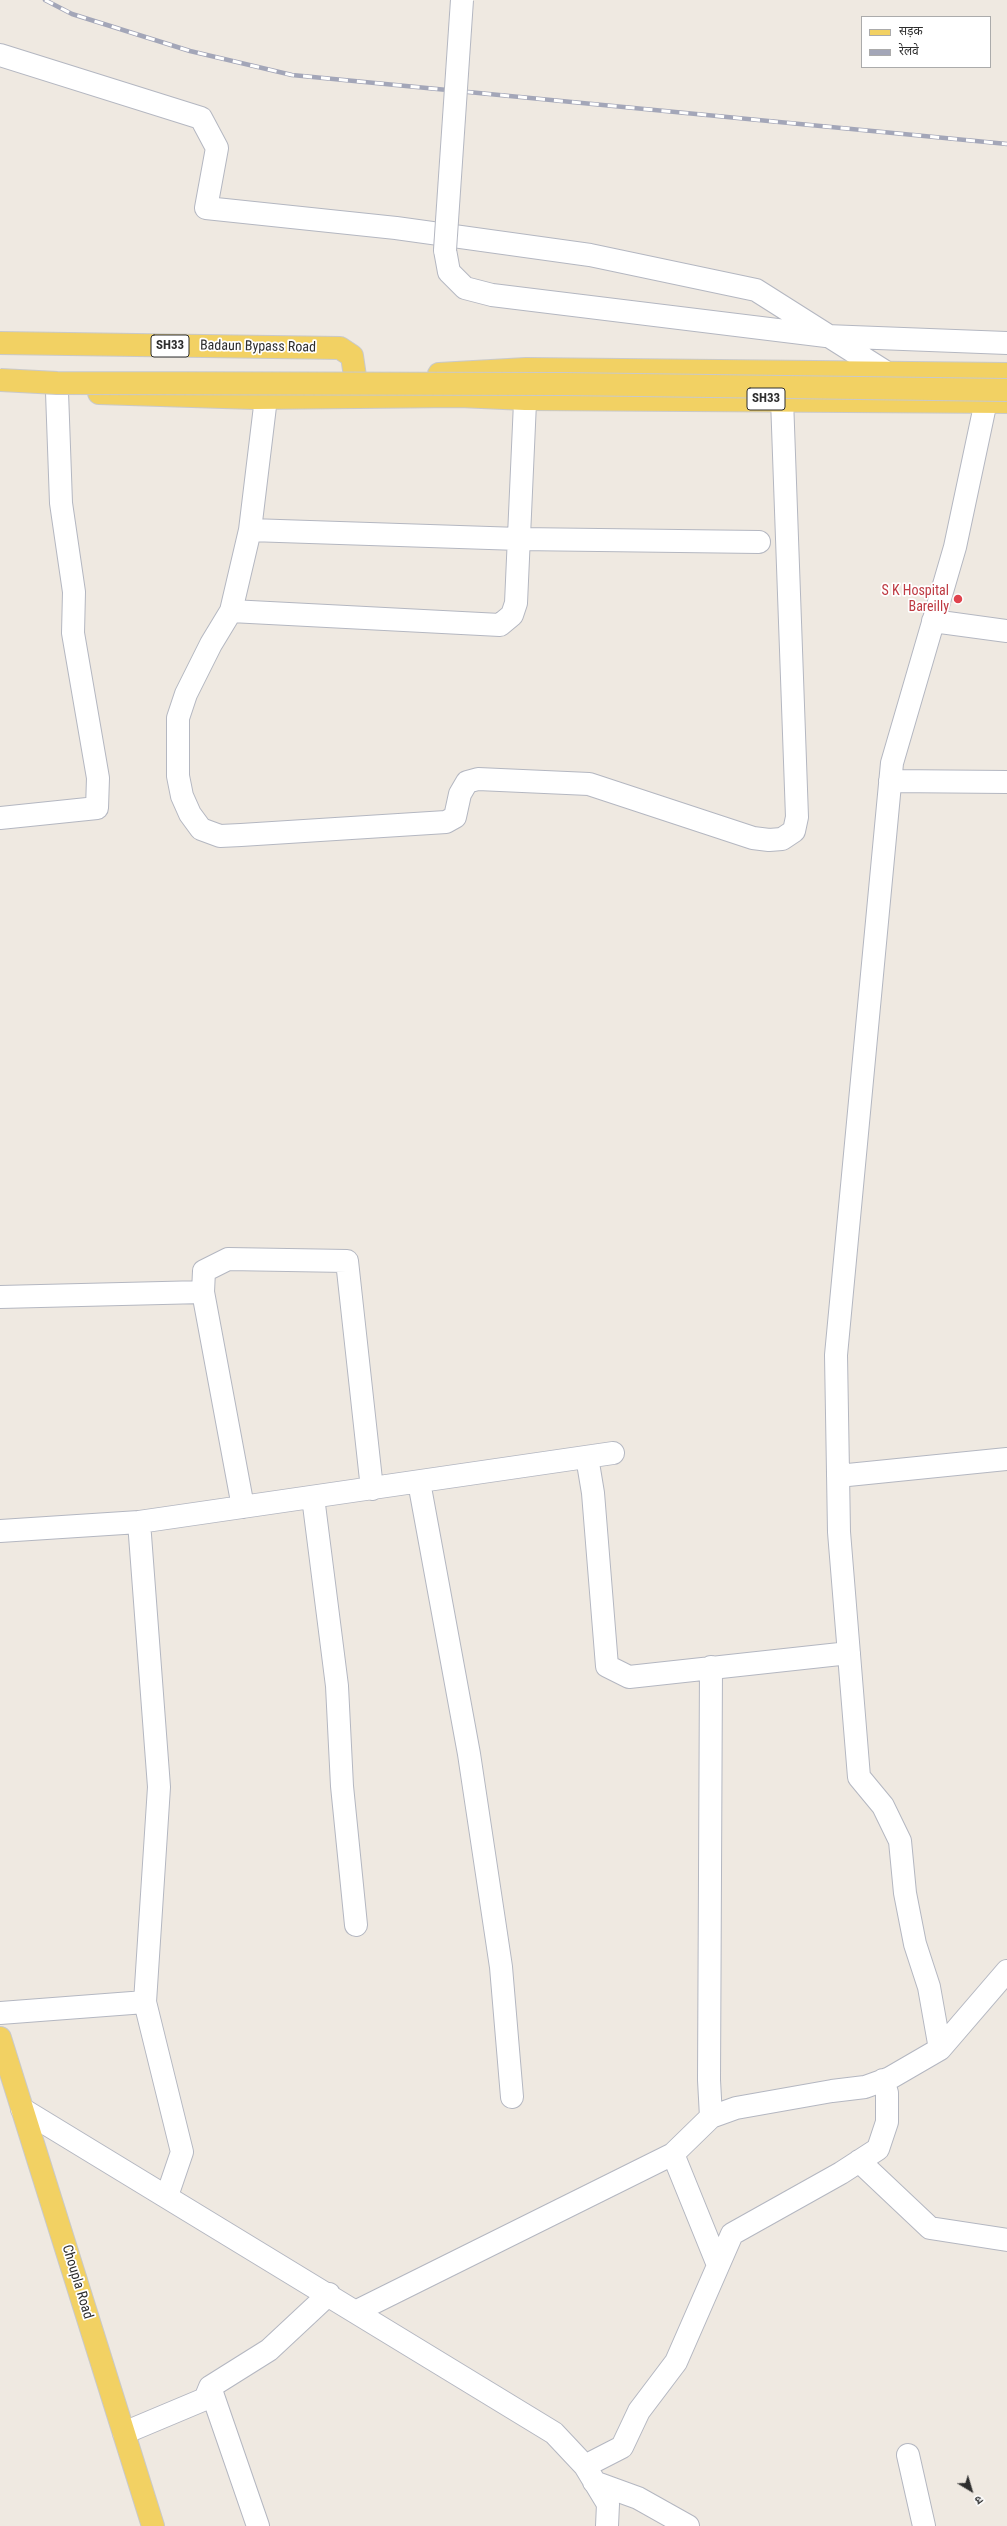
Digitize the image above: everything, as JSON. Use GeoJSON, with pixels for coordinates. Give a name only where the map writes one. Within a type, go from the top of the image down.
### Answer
{"type":"FeatureCollection","features":[{"type":"Feature","properties":{"kind":"main road","name":"Badaun Bypass Road"},"geometry":{"type":"LineString","coordinates":[[0,343],[340,348],[352,356],[358,397]]}},
{"type":"Feature","properties":{"kind":"main road","name":"SH33"},"geometry":{"type":"LineString","coordinates":[[526,369],[884,371],[1007,374]]}},
{"type":"Feature","properties":{"kind":"main road"},"geometry":{"type":"LineString","coordinates":[[0,370],[121,375],[354,373],[456,374],[526,369]]}},
{"type":"Feature","properties":{"kind":"main road"},"geometry":{"type":"LineString","coordinates":[[0,380],[65,383],[563,384],[1007,390]]}},
{"type":"Feature","properties":{"kind":"main road"},"geometry":{"type":"LineString","coordinates":[[0,390],[266,398],[460,396],[525,399]]}},
{"type":"Feature","properties":{"kind":"main road","name":"SH33"},"geometry":{"type":"LineString","coordinates":[[525,399],[782,399],[996,402]]}},
{"type":"Feature","properties":{"kind":"main road","name":"Choupla Road"},"geometry":{"type":"LineString","coordinates":[[0,2038],[153,2526]]}},
{"type":"Feature","properties":{"kind":"street"},"geometry":{"type":"LineString","coordinates":[[462,0],[445,250],[449,272],[465,288],[492,296],[826,336],[1007,343]]}},
{"type":"Feature","properties":{"kind":"street"},"geometry":{"type":"LineString","coordinates":[[0,55],[201,118],[217,148],[206,208],[396,228],[597,256],[756,290],[826,336],[884,371]]}},
{"type":"Feature","properties":{"kind":"street"},"geometry":{"type":"LineString","coordinates":[[231,611],[500,625],[512,615],[516,603],[526,369]]}},
{"type":"Feature","properties":{"kind":"street"},"geometry":{"type":"LineString","coordinates":[[0,818],[97,808],[98,778],[73,633],[74,592],[61,502],[57,392]]}},
{"type":"Feature","properties":{"kind":"street"},"geometry":{"type":"LineString","coordinates":[[266,398],[250,530],[231,611],[211,644],[186,694],[178,718],[178,776],[182,796],[190,814],[201,829],[220,836],[446,822],[455,817],[460,794],[467,782],[478,779],[589,784],[753,838],[782,839],[794,831],[797,817],[782,399]]}},
{"type":"Feature","properties":{"kind":"street"},"geometry":{"type":"LineString","coordinates":[[940,2049],[929,1987],[915,1944],[905,1893],[900,1841],[883,1806],[859,1776],[839,1532],[836,1355],[892,763],[996,402]]}},
{"type":"Feature","properties":{"kind":"street"},"geometry":{"type":"LineString","coordinates":[[250,530],[519,539],[759,542]]}},
{"type":"Feature","properties":{"kind":"street"},"geometry":{"type":"LineString","coordinates":[[933,621],[1007,631]]}},
{"type":"Feature","properties":{"kind":"street"},"geometry":{"type":"LineString","coordinates":[[890,781],[1007,782]]}},
{"type":"Feature","properties":{"kind":"street"},"geometry":{"type":"LineString","coordinates":[[243,1507],[203,1292],[204,1271],[228,1259],[347,1261],[372,1488]]}},
{"type":"Feature","properties":{"kind":"street"},"geometry":{"type":"LineString","coordinates":[[0,1297],[203,1292]]}},
{"type":"Feature","properties":{"kind":"street"},"geometry":{"type":"LineString","coordinates":[[0,1531],[139,1522],[612,1453]]}},
{"type":"Feature","properties":{"kind":"street"},"geometry":{"type":"LineString","coordinates":[[587,1457],[593,1493],[607,1666],[629,1676],[711,1667],[720,1668],[849,1653]]}},
{"type":"Feature","properties":{"kind":"street"},"geometry":{"type":"LineString","coordinates":[[838,1476],[1007,1459]]}},
{"type":"Feature","properties":{"kind":"street"},"geometry":{"type":"LineString","coordinates":[[419,1482],[469,1754],[501,1968],[512,2097]]}},
{"type":"Feature","properties":{"kind":"street"},"geometry":{"type":"LineString","coordinates":[[313,1497],[337,1686],[342,1786],[356,1925]]}},
{"type":"Feature","properties":{"kind":"street"},"geometry":{"type":"LineString","coordinates":[[139,1522],[159,1787],[145,2002],[182,2152],[167,2196]]}},
{"type":"Feature","properties":{"kind":"street"},"geometry":{"type":"LineString","coordinates":[[711,1667],[709,2072],[711,2117]]}},
{"type":"Feature","properties":{"kind":"street"},"geometry":{"type":"LineString","coordinates":[[357,2311],[673,2154],[711,2117],[736,2108],[832,2090],[865,2087],[883,2080],[940,2049],[1007,1970]]}},
{"type":"Feature","properties":{"kind":"street"},"geometry":{"type":"LineString","coordinates":[[0,2013],[145,2002]]}},
{"type":"Feature","properties":{"kind":"street"},"geometry":{"type":"LineString","coordinates":[[590,2474],[622,2447],[639,2411],[676,2362],[732,2234],[878,2149],[886,2122],[887,2093],[883,2080]]}},
{"type":"Feature","properties":{"kind":"street"},"geometry":{"type":"LineString","coordinates":[[22,2109],[357,2311],[482,2391],[554,2432],[590,2474],[608,2504],[607,2526]]}},
{"type":"Feature","properties":{"kind":"street"},"geometry":{"type":"LineString","coordinates":[[673,2154],[718,2265]]}},
{"type":"Feature","properties":{"kind":"street"},"geometry":{"type":"LineString","coordinates":[[859,2161],[930,2228],[1007,2240]]}},
{"type":"Feature","properties":{"kind":"street"},"geometry":{"type":"LineString","coordinates":[[124,2433],[205,2400],[210,2387],[269,2350],[329,2294]]}},
{"type":"Feature","properties":{"kind":"street"},"geometry":{"type":"LineString","coordinates":[[210,2387],[258,2526]]}},
{"type":"Feature","properties":{"kind":"street"},"geometry":{"type":"LineString","coordinates":[[908,2455],[924,2526]]}},
{"type":"Feature","properties":{"kind":"street"},"geometry":{"type":"LineString","coordinates":[[590,2474],[638,2498],[688,2526]]}},
{"type":"Feature","properties":{"kind":"railway"},"geometry":{"type":"LineString","coordinates":[[45,0],[72,14],[190,51],[292,75],[1007,144]]}},
{"type":"Feature","properties":{"kind":"place","name":"S K Hospital Bareilly"},"geometry":{"type":"Point","coordinates":[958,599]}}]}
